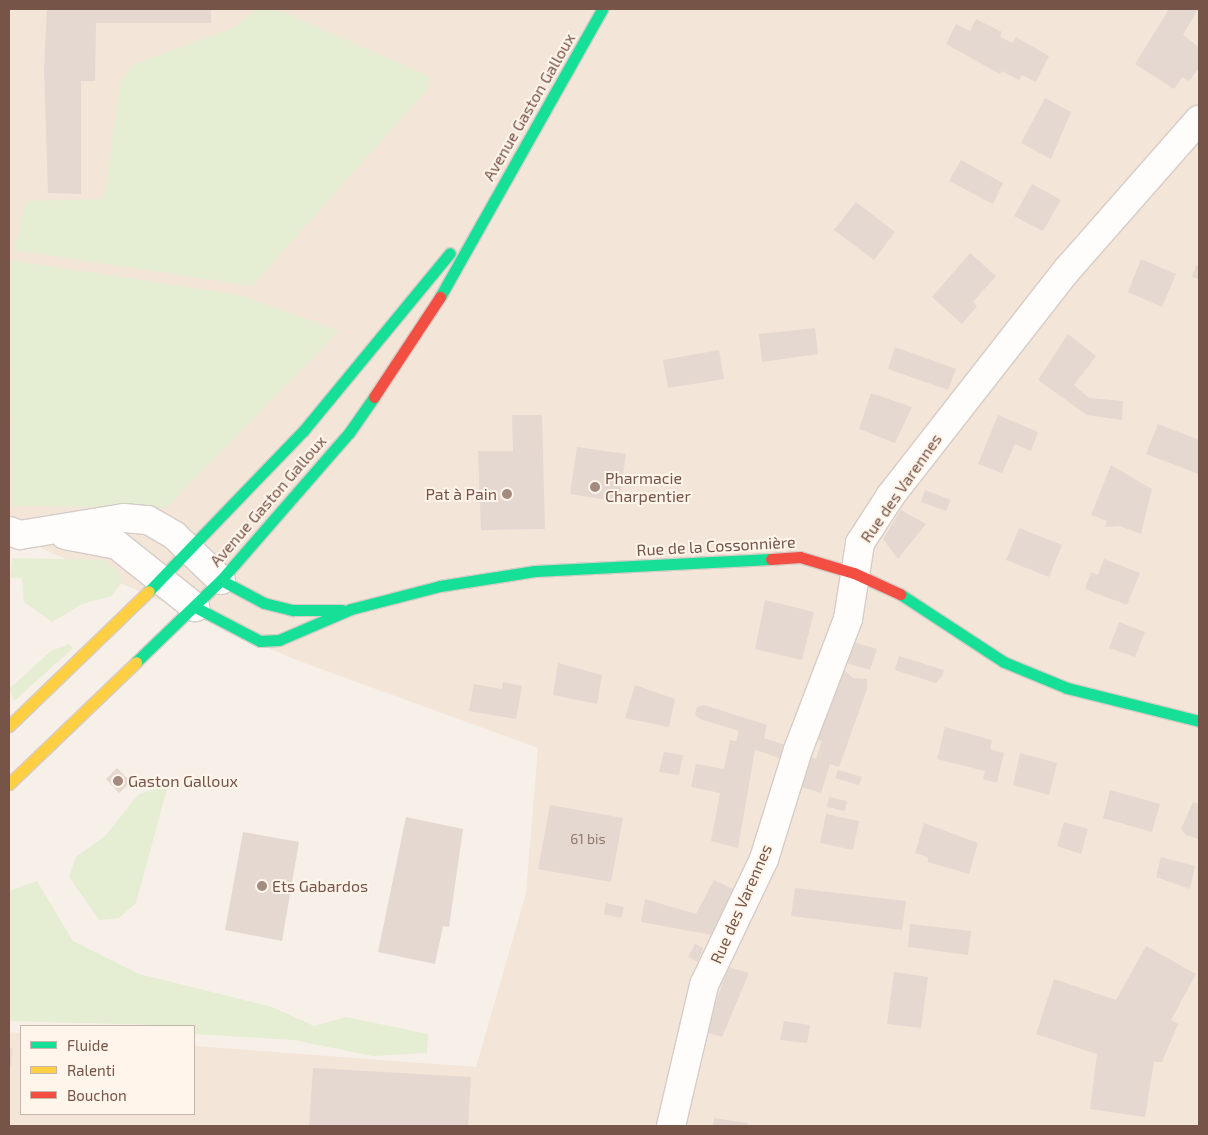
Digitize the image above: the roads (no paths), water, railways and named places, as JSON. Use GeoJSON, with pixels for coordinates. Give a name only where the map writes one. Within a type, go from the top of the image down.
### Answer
{"type":"FeatureCollection","features":[{"type":"Feature","properties":{"kind":"main road","name":"Avenue Gaston Galloux"},"geometry":{"type":"LineString","coordinates":[[9,784],[221,580],[349,433],[422,329],[602,9]]}},
{"type":"Feature","properties":{"kind":"main road","name":"Avenue Gaston Galloux"},"geometry":{"type":"LineString","coordinates":[[9,726],[191,550],[304,430],[498,196]]}},
{"type":"Feature","properties":{"kind":"main road","name":"Rue de la Cossonnière"},"geometry":{"type":"LineString","coordinates":[[195,606],[260,641],[302,633],[352,610],[440,586],[535,571],[800,557],[854,573],[898,593],[1004,662],[1067,688],[1199,721]]}},
{"type":"Feature","properties":{"kind":"main road","name":"Rue de la Cossonnière"},"geometry":{"type":"LineString","coordinates":[[221,580],[242,594],[293,610],[352,610]]}},
{"type":"Feature","properties":{"kind":"street","name":"Rue des Varennes"},"geometry":{"type":"LineString","coordinates":[[671,1126],[704,985],[764,859],[798,750],[848,619],[860,543],[892,495],[1067,270],[1199,120]]}},
{"type":"Feature","properties":{"kind":"street"},"geometry":{"type":"LineString","coordinates":[[49,532],[124,518],[140,520],[174,535],[221,580]]}},
{"type":"Feature","properties":{"kind":"street"},"geometry":{"type":"LineString","coordinates":[[9,531],[49,532],[117,546],[195,606]]}},
{"type":"Feature","properties":{"kind":"place","name":"Pharmacie Charpentier"},"geometry":{"type":"Point","coordinates":[595,487]}},
{"type":"Feature","properties":{"kind":"place","name":"Pat à Pain"},"geometry":{"type":"Point","coordinates":[507,494]}},
{"type":"Feature","properties":{"kind":"place","name":"Gaston Galloux"},"geometry":{"type":"Point","coordinates":[118,781]}},
{"type":"Feature","properties":{"kind":"place","name":"Ets Gabardos"},"geometry":{"type":"Point","coordinates":[262,886]}}]}
